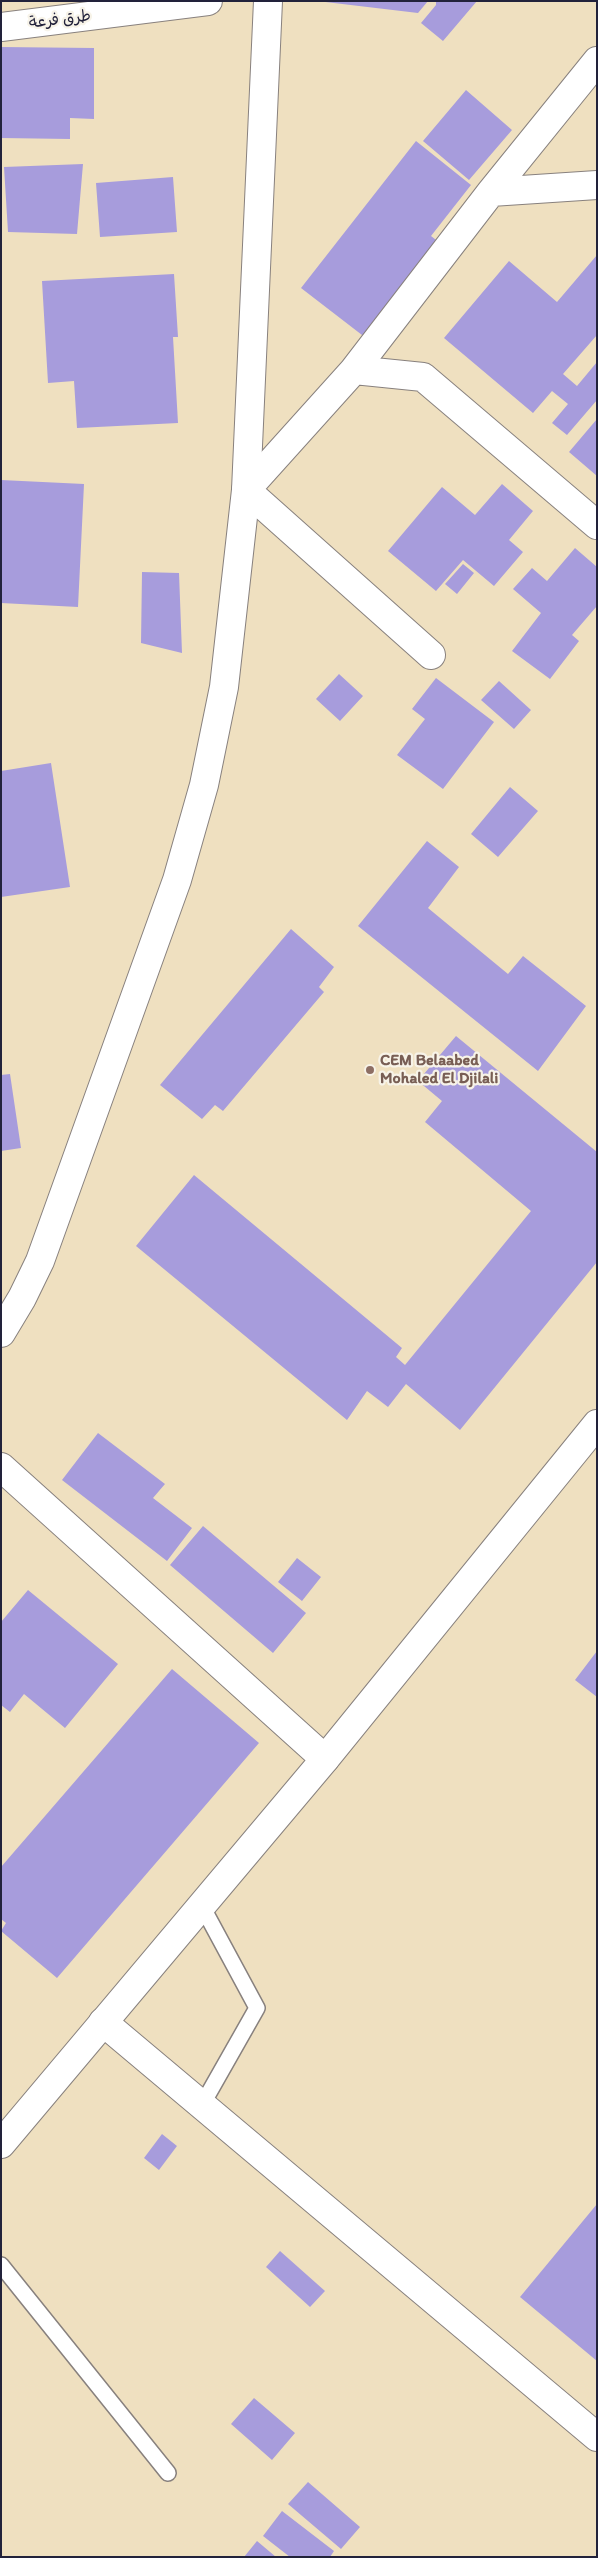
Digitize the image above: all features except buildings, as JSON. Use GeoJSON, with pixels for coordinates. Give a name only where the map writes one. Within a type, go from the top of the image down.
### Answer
{"type":"FeatureCollection","features":[{"type":"Feature","properties":{"kind":"street","name":"طرق فرعة"},"geometry":{"type":"LineString","coordinates":[[1,27],[208,1]]}},
{"type":"Feature","properties":{"kind":"street"},"geometry":{"type":"LineString","coordinates":[[1,1332],[22,1298],[40,1260],[177,880],[204,784],[224,687],[246,490],[268,1]]}},
{"type":"Feature","properties":{"kind":"street"},"geometry":{"type":"LineString","coordinates":[[246,490],[354,370],[490,192],[597,61]]}},
{"type":"Feature","properties":{"kind":"street"},"geometry":{"type":"LineString","coordinates":[[490,192],[597,185]]}},
{"type":"Feature","properties":{"kind":"street"},"geometry":{"type":"LineString","coordinates":[[354,370],[423,377],[597,525]]}},
{"type":"Feature","properties":{"kind":"street"},"geometry":{"type":"LineString","coordinates":[[246,490],[430,655]]}},
{"type":"Feature","properties":{"kind":"street"},"geometry":{"type":"LineString","coordinates":[[1,2144],[325,1759],[597,1424]]}},
{"type":"Feature","properties":{"kind":"street"},"geometry":{"type":"LineString","coordinates":[[1,1467],[325,1759]]}},
{"type":"Feature","properties":{"kind":"street"},"geometry":{"type":"LineString","coordinates":[[104,2022],[597,2437]]}},
{"type":"Feature","properties":{"kind":"lane"},"geometry":{"type":"LineString","coordinates":[[202,1906],[257,2008],[202,2105]]}},
{"type":"Feature","properties":{"kind":"lane"},"geometry":{"type":"LineString","coordinates":[[1,2265],[168,2473]]}},
{"type":"Feature","properties":{"kind":"place","name":"CEM Belaabed Mohaled El Djilali"},"geometry":{"type":"Point","coordinates":[370,1070]}}]}
